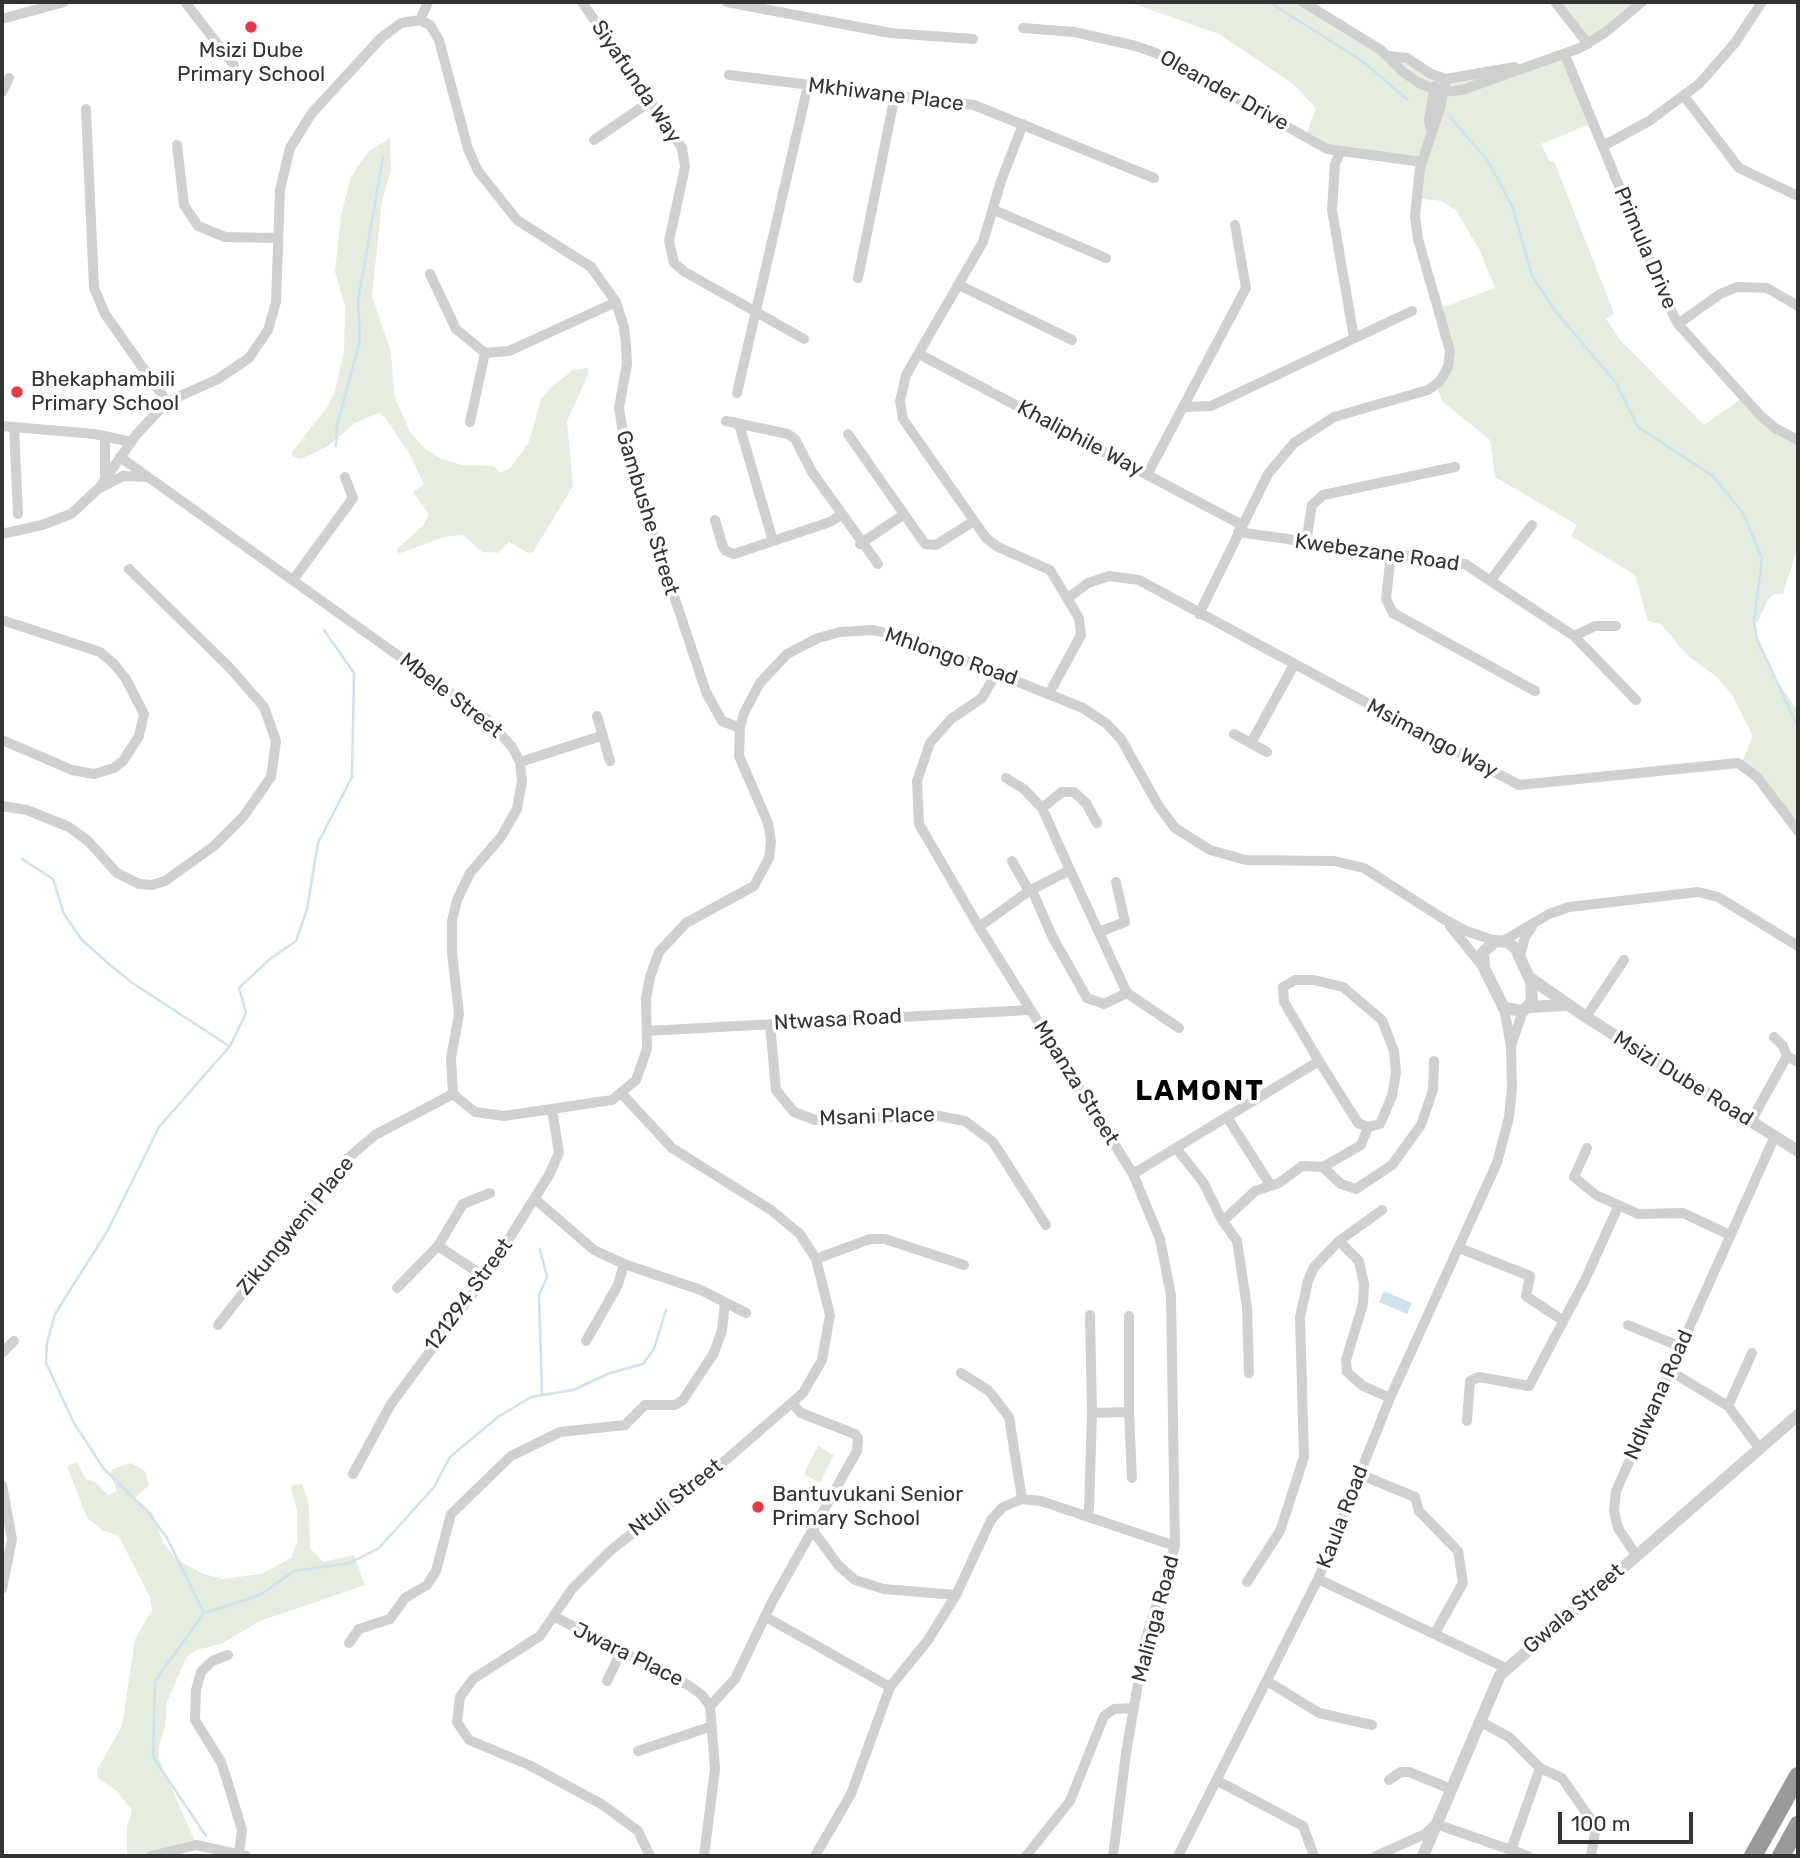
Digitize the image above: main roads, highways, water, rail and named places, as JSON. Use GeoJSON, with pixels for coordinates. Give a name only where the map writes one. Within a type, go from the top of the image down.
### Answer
{"type":"FeatureCollection","features":[{"type":"Feature","properties":{"kind":"highway"},"geometry":{"type":"LineString","coordinates":[[1754,1856],[1798,1776]]}},
{"type":"Feature","properties":{"kind":"highway"},"geometry":{"type":"LineString","coordinates":[[1781,1856],[1798,1825]]}},
{"type":"Feature","properties":{"kind":"water"},"geometry":{"type":"Polygon","coordinates":[[[1384,1291],[1412,1303],[1407,1314],[1379,1302],[1384,1291]]]}},
{"type":"Feature","properties":{"kind":"waterway"},"geometry":{"type":"LineString","coordinates":[[1269,2],[1362,61],[1407,99]]}},
{"type":"Feature","properties":{"kind":"waterway"},"geometry":{"type":"LineString","coordinates":[[1450,117],[1488,161],[1513,208],[1532,276],[1557,313],[1616,383],[1638,427],[1713,476],[1743,513],[1762,558],[1754,622],[1757,639],[1798,727]]}},
{"type":"Feature","properties":{"kind":"waterway"},"geometry":{"type":"LineString","coordinates":[[336,446],[337,426],[360,340],[358,301],[383,157]]}},
{"type":"Feature","properties":{"kind":"waterway"},"geometry":{"type":"LineString","coordinates":[[206,1836],[153,1757],[155,1681],[204,1613],[167,1538],[147,1511],[104,1469],[74,1423],[46,1363],[47,1343],[55,1314],[108,1230],[159,1127],[230,1046],[246,1013],[239,988],[270,959],[296,941],[307,909],[318,843],[352,777],[354,673],[324,630]]}},
{"type":"Feature","properties":{"kind":"waterway"},"geometry":{"type":"LineString","coordinates":[[22,859],[53,879],[64,914],[82,940],[131,982],[229,1046]]}},
{"type":"Feature","properties":{"kind":"waterway"},"geometry":{"type":"LineString","coordinates":[[540,1249],[547,1277],[539,1295],[542,1394]]}},
{"type":"Feature","properties":{"kind":"waterway"},"geometry":{"type":"LineString","coordinates":[[205,1613],[260,1595],[294,1571],[350,1563],[379,1548],[434,1487],[450,1457],[498,1417],[531,1397],[573,1390],[610,1373],[643,1364],[654,1349],[666,1310]]}},
{"type":"Feature","properties":{"kind":"place","name":"Msizi Dube Primary School"},"geometry":{"type":"Point","coordinates":[251,27]}},
{"type":"Feature","properties":{"kind":"place","name":"Bhekaphambili Primary School"},"geometry":{"type":"Point","coordinates":[17,392]}},
{"type":"Feature","properties":{"kind":"place","name":"Bantuvukani Senior Primary School"},"geometry":{"type":"Point","coordinates":[758,1507]}},
{"type":"Feature","properties":{"kind":"district","name":"LAMONT"},"geometry":{"type":"Point","coordinates":[1200,1092]}}]}
